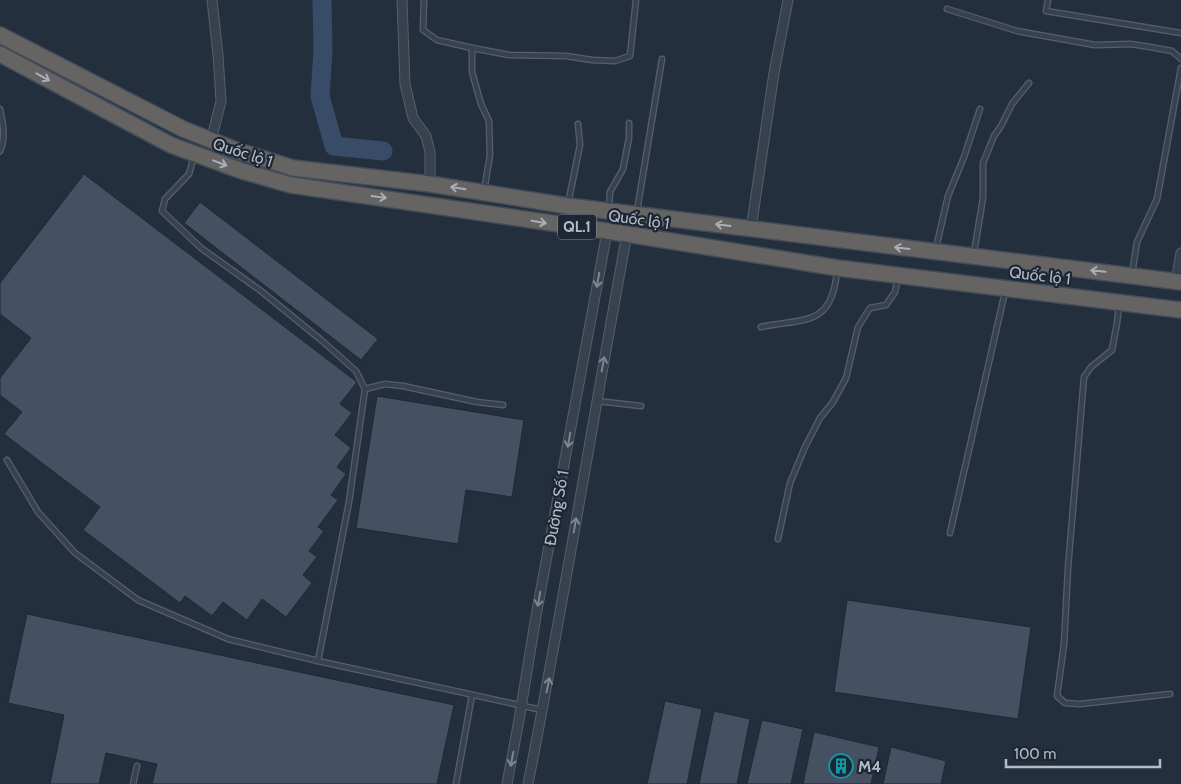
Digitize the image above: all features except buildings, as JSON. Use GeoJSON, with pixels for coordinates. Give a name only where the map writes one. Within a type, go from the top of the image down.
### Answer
{"type":"FeatureCollection","features":[{"type":"Feature","properties":{"kind":"highway","name":"Quốc lộ 1"},"geometry":{"type":"LineString","coordinates":[[0,35],[183,129],[211,141],[293,168],[430,184],[568,206],[1178,282]]}},
{"type":"Feature","properties":{"kind":"highway","name":"Quốc lộ 1"},"geometry":{"type":"LineString","coordinates":[[1,58],[172,145],[242,172],[291,185],[627,234],[838,268],[1181,310]]}},
{"type":"Feature","properties":{"kind":"highway"},"geometry":{"type":"LineString","coordinates":[[607,232],[609,211]]}},
{"type":"Feature","properties":{"kind":"highway"},"geometry":{"type":"LineString","coordinates":[[627,234],[633,214]]}},
{"type":"Feature","properties":{"kind":"street"},"geometry":{"type":"LineString","coordinates":[[211,141],[220,101],[218,55],[212,0]]}},
{"type":"Feature","properties":{"kind":"street"},"geometry":{"type":"LineString","coordinates":[[402,0],[405,84],[413,118],[426,136],[430,152],[430,184]]}},
{"type":"Feature","properties":{"kind":"street"},"geometry":{"type":"LineString","coordinates":[[751,229],[774,73],[788,0]]}},
{"type":"Feature","properties":{"kind":"street","name":"Đường Số 1"},"geometry":{"type":"LineString","coordinates":[[507,784],[607,232]]}},
{"type":"Feature","properties":{"kind":"street","name":"Đường Số 1"},"geometry":{"type":"LineString","coordinates":[[528,784],[552,660],[596,401],[627,234]]}},
{"type":"Feature","properties":{"kind":"street"},"geometry":{"type":"LineString","coordinates":[[1178,282],[1181,253]]}},
{"type":"Feature","properties":{"kind":"lane"},"geometry":{"type":"LineString","coordinates":[[424,0],[423,30],[437,40],[509,54],[566,56],[615,61],[630,56],[636,0]]}},
{"type":"Feature","properties":{"kind":"lane"},"geometry":{"type":"LineString","coordinates":[[1048,0],[1046,11],[1181,33]]}},
{"type":"Feature","properties":{"kind":"lane"},"geometry":{"type":"LineString","coordinates":[[947,9],[1017,31],[1095,45],[1131,44],[1150,47],[1172,51],[1181,59]]}},
{"type":"Feature","properties":{"kind":"lane"},"geometry":{"type":"LineString","coordinates":[[472,48],[472,72],[481,104],[489,121],[490,155],[483,192]]}},
{"type":"Feature","properties":{"kind":"lane"},"geometry":{"type":"LineString","coordinates":[[633,214],[662,59]]}},
{"type":"Feature","properties":{"kind":"lane"},"geometry":{"type":"LineString","coordinates":[[1132,275],[1138,242],[1157,199],[1181,68]]}},
{"type":"Feature","properties":{"kind":"lane"},"geometry":{"type":"LineString","coordinates":[[974,257],[983,198],[983,163],[994,136],[1012,104],[1029,84]]}},
{"type":"Feature","properties":{"kind":"lane"},"geometry":{"type":"LineString","coordinates":[[0,109],[3,127],[3,146],[0,151]]}},
{"type":"Feature","properties":{"kind":"lane"},"geometry":{"type":"LineString","coordinates":[[935,252],[948,196],[964,157],[980,109]]}},
{"type":"Feature","properties":{"kind":"lane"},"geometry":{"type":"LineString","coordinates":[[609,211],[610,192],[623,169],[629,138],[629,123]]}},
{"type":"Feature","properties":{"kind":"lane"},"geometry":{"type":"LineString","coordinates":[[568,206],[580,145],[578,124]]}},
{"type":"Feature","properties":{"kind":"lane"},"geometry":{"type":"LineString","coordinates":[[195,154],[189,174],[165,199],[162,211],[201,248],[261,291],[320,339],[356,371],[365,389],[349,502],[318,661]]}},
{"type":"Feature","properties":{"kind":"lane"},"geometry":{"type":"LineString","coordinates":[[761,327],[808,320],[821,314],[836,287],[838,268]]}},
{"type":"Feature","properties":{"kind":"lane"},"geometry":{"type":"LineString","coordinates":[[778,539],[790,483],[820,418],[834,402],[846,378],[858,327],[870,308],[886,305],[896,292],[899,275]]}},
{"type":"Feature","properties":{"kind":"lane"},"geometry":{"type":"LineString","coordinates":[[950,533],[1006,288]]}},
{"type":"Feature","properties":{"kind":"lane"},"geometry":{"type":"LineString","coordinates":[[1119,302],[1112,350],[1092,367],[1084,377],[1068,568],[1064,644],[1057,696],[1065,703],[1080,704],[1170,694]]}},
{"type":"Feature","properties":{"kind":"lane"},"geometry":{"type":"LineString","coordinates":[[365,389],[385,384],[403,386],[460,399],[503,405]]}},
{"type":"Feature","properties":{"kind":"lane"},"geometry":{"type":"LineString","coordinates":[[596,401],[641,406]]}},
{"type":"Feature","properties":{"kind":"lane"},"geometry":{"type":"LineString","coordinates":[[7,460],[38,512],[75,553],[138,600],[228,639],[318,661],[542,710]]}},
{"type":"Feature","properties":{"kind":"lane"},"geometry":{"type":"LineString","coordinates":[[456,784],[472,695]]}},
{"type":"Feature","properties":{"kind":"lane"},"geometry":{"type":"LineString","coordinates":[[133,784],[137,766]]}},
{"type":"Feature","properties":{"kind":"waterway"},"geometry":{"type":"LineString","coordinates":[[322,0],[323,51],[320,96],[334,146],[383,151]]}},
{"type":"Feature","properties":{"kind":"place","name":"M4"},"geometry":{"type":"Point","coordinates":[841,766]}}]}
